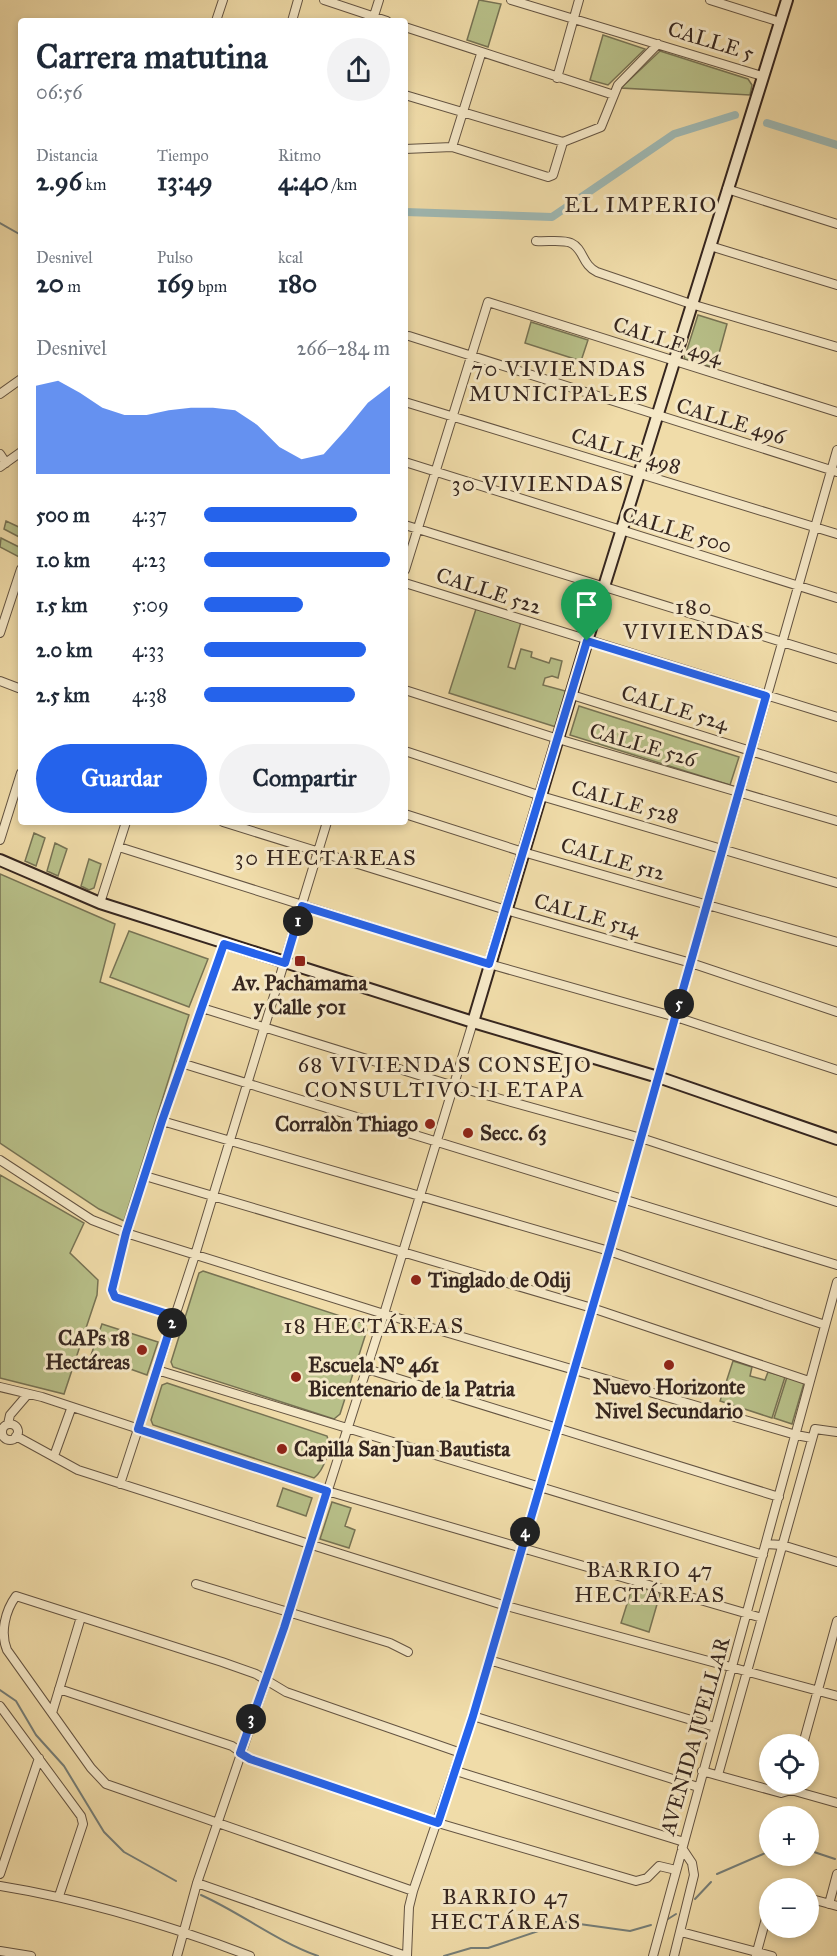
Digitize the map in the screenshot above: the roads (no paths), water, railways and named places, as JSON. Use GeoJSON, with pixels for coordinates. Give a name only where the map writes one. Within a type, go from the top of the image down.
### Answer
{"type":"FeatureCollection","features":[{"type":"Feature","properties":{"kind":"street"},"geometry":{"type":"LineString","coordinates":[[217,18],[223,0]]}},
{"type":"Feature","properties":{"kind":"street"},"geometry":{"type":"LineString","coordinates":[[293,18],[298,0]]}},
{"type":"Feature","properties":{"kind":"street"},"geometry":{"type":"LineString","coordinates":[[324,0],[370,18]]}},
{"type":"Feature","properties":{"kind":"street"},"geometry":{"type":"LineString","coordinates":[[373,18],[379,0]]}},
{"type":"Feature","properties":{"kind":"street","name":"CALLE 5"},"geometry":{"type":"LineString","coordinates":[[511,0],[762,76]]}},
{"type":"Feature","properties":{"kind":"street"},"geometry":{"type":"LineString","coordinates":[[556,78],[579,0]]}},
{"type":"Feature","properties":{"kind":"street"},"geometry":{"type":"LineString","coordinates":[[710,0],[780,22]]}},
{"type":"Feature","properties":{"kind":"street"},"geometry":{"type":"LineString","coordinates":[[177,1956],[197,1883],[289,1611],[403,1254],[587,641],[786,0]]}},
{"type":"Feature","properties":{"kind":"street"},"geometry":{"type":"LineString","coordinates":[[408,28],[481,54],[614,95]]}},
{"type":"Feature","properties":{"kind":"street"},"geometry":{"type":"LineString","coordinates":[[408,96],[563,142],[601,127],[605,122],[618,85],[658,44]]}},
{"type":"Feature","properties":{"kind":"street"},"geometry":{"type":"LineString","coordinates":[[452,147],[481,54]]}},
{"type":"Feature","properties":{"kind":"street"},"geometry":{"type":"LineString","coordinates":[[408,149],[452,147],[548,177],[553,175],[563,142]]}},
{"type":"Feature","properties":{"kind":"street"},"geometry":{"type":"LineString","coordinates":[[727,189],[837,224]]}},
{"type":"Feature","properties":{"kind":"street"},"geometry":{"type":"LineString","coordinates":[[536,241],[571,243],[580,250],[587,267],[692,304],[837,347]]}},
{"type":"Feature","properties":{"kind":"street"},"geometry":{"type":"LineString","coordinates":[[710,246],[837,285]]}},
{"type":"Feature","properties":{"kind":"street","name":"CALLE 494"},"geometry":{"type":"LineString","coordinates":[[471,357],[488,302],[837,412]]}},
{"type":"Feature","properties":{"kind":"street","name":"CALLE 496"},"geometry":{"type":"LineString","coordinates":[[409,336],[834,472]]}},
{"type":"Feature","properties":{"kind":"street"},"geometry":{"type":"LineString","coordinates":[[408,560],[471,357]]}},
{"type":"Feature","properties":{"kind":"street"},"geometry":{"type":"LineString","coordinates":[[0,394],[18,382]]}},
{"type":"Feature","properties":{"kind":"street","name":"CALLE 498"},"geometry":{"type":"LineString","coordinates":[[408,403],[837,534]]}},
{"type":"Feature","properties":{"kind":"street"},"geometry":{"type":"LineString","coordinates":[[197,1883],[406,1956],[409,1907],[413,1892],[473,1716],[503,1605],[609,1251],[798,585],[834,472],[837,450]]}},
{"type":"Feature","properties":{"kind":"street"},"geometry":{"type":"LineString","coordinates":[[0,454],[3,465],[18,454]]}},
{"type":"Feature","properties":{"kind":"street","name":"CALLE 500"},"geometry":{"type":"LineString","coordinates":[[408,463],[837,598]]}},
{"type":"Feature","properties":{"kind":"street"},"geometry":{"type":"LineString","coordinates":[[408,526],[837,659]]}},
{"type":"Feature","properties":{"kind":"street"},"geometry":{"type":"LineString","coordinates":[[0,633],[18,578]]}},
{"type":"Feature","properties":{"kind":"street","name":"CALLE 522"},"geometry":{"type":"LineString","coordinates":[[408,584],[837,717]]}},
{"type":"Feature","properties":{"kind":"street"},"geometry":{"type":"LineString","coordinates":[[0,681],[18,689]]}},
{"type":"Feature","properties":{"kind":"street","name":"CALLE 526"},"geometry":{"type":"LineString","coordinates":[[408,691],[558,739],[837,821]]}},
{"type":"Feature","properties":{"kind":"street","name":"CALLE 524"},"geometry":{"type":"LineString","coordinates":[[572,695],[837,778]]}},
{"type":"Feature","properties":{"kind":"street","name":"CALLE 528"},"geometry":{"type":"LineString","coordinates":[[408,752],[541,796],[837,883]]}},
{"type":"Feature","properties":{"kind":"street"},"geometry":{"type":"LineString","coordinates":[[0,840],[18,783]]}},
{"type":"Feature","properties":{"kind":"street","name":"CALLE 512"},"geometry":{"type":"LineString","coordinates":[[408,815],[523,852],[837,942]]}},
{"type":"Feature","properties":{"kind":"street"},"geometry":{"type":"LineString","coordinates":[[100,903],[125,825]]}},
{"type":"Feature","properties":{"kind":"street","name":"CALLE 514"},"geometry":{"type":"LineString","coordinates":[[233,825],[506,910],[691,963],[837,1012]]}},
{"type":"Feature","properties":{"kind":"street"},"geometry":{"type":"LineString","coordinates":[[120,1484],[195,1255],[326,825]]}},
{"type":"Feature","properties":{"kind":"street"},"geometry":{"type":"LineString","coordinates":[[118,847],[489,964],[676,1017],[837,1070]]}},
{"type":"Feature","properties":{"kind":"street"},"geometry":{"type":"LineString","coordinates":[[0,860],[100,903],[473,1023],[658,1077],[837,1138]]}},
{"type":"Feature","properties":{"kind":"street"},"geometry":{"type":"LineString","coordinates":[[174,1316],[115,1297],[112,1290],[113,1280],[162,1121],[224,944]]}},
{"type":"Feature","properties":{"kind":"street"},"geometry":{"type":"LineString","coordinates":[[202,1008],[454,1086],[641,1138],[837,1202]]}},
{"type":"Feature","properties":{"kind":"street"},"geometry":{"type":"LineString","coordinates":[[181,1064],[837,1265]]}},
{"type":"Feature","properties":{"kind":"street"},"geometry":{"type":"LineString","coordinates":[[162,1121],[419,1198],[609,1251],[825,1325]]}},
{"type":"Feature","properties":{"kind":"street"},"geometry":{"type":"LineString","coordinates":[[0,1160],[92,1220],[126,1233],[384,1314],[574,1368],[796,1436],[812,1438]]}},
{"type":"Feature","properties":{"kind":"street"},"geometry":{"type":"LineString","coordinates":[[145,1176],[592,1308],[809,1381]]}},
{"type":"Feature","properties":{"kind":"street","name":"AVENIDA JUELLAR"},"geometry":{"type":"LineString","coordinates":[[653,1956],[702,1771],[796,1436],[809,1381],[835,1298],[837,1282]]}},
{"type":"Feature","properties":{"kind":"street"},"geometry":{"type":"LineString","coordinates":[[367,1369],[779,1497]]}},
{"type":"Feature","properties":{"kind":"street"},"geometry":{"type":"LineString","coordinates":[[157,1370],[763,1555]]}},
{"type":"Feature","properties":{"kind":"street"},"geometry":{"type":"LineString","coordinates":[[0,1387],[28,1394],[327,1491],[762,1618]]}},
{"type":"Feature","properties":{"kind":"street"},"geometry":{"type":"LineString","coordinates":[[16,1436],[10,1439],[3,1436],[3,1429],[8,1424],[10,1415],[28,1394]]}},
{"type":"Feature","properties":{"kind":"street"},"geometry":{"type":"LineString","coordinates":[[51,1455],[71,1408]]}},
{"type":"Feature","properties":{"kind":"street"},"geometry":{"type":"LineString","coordinates":[[8,1424],[17,1428],[16,1436]]}},
{"type":"Feature","properties":{"kind":"street"},"geometry":{"type":"LineString","coordinates":[[718,1775],[815,1429],[837,1432]]}},
{"type":"Feature","properties":{"kind":"street"},"geometry":{"type":"LineString","coordinates":[[16,1436],[78,1470],[309,1544],[503,1605],[837,1696]]}},
{"type":"Feature","properties":{"kind":"street"},"geometry":{"type":"LineString","coordinates":[[766,1544],[782,1545],[837,1562]]}},
{"type":"Feature","properties":{"kind":"street"},"geometry":{"type":"LineString","coordinates":[[196,1584],[390,1643],[408,1652]]}},
{"type":"Feature","properties":{"kind":"street"},"geometry":{"type":"LineString","coordinates":[[413,1892],[106,1784],[7,1650],[2,1640],[5,1622],[16,1596],[222,1662],[255,1674],[264,1682],[286,1692],[461,1752]]}},
{"type":"Feature","properties":{"kind":"street"},"geometry":{"type":"LineString","coordinates":[[52,1713],[81,1617]]}},
{"type":"Feature","properties":{"kind":"street"},"geometry":{"type":"LineString","coordinates":[[806,1734],[837,1621]]}},
{"type":"Feature","properties":{"kind":"street"},"geometry":{"type":"LineString","coordinates":[[489,1660],[716,1727]]}},
{"type":"Feature","properties":{"kind":"street"},"geometry":{"type":"LineString","coordinates":[[59,1689],[232,1746],[250,1759],[438,1823],[636,1881],[647,1878],[659,1866],[676,1870]]}},
{"type":"Feature","properties":{"kind":"street"},"geometry":{"type":"LineString","coordinates":[[0,1706],[81,1816],[82,1824],[59,1896]]}},
{"type":"Feature","properties":{"kind":"street"},"geometry":{"type":"LineString","coordinates":[[473,1716],[698,1787]]}},
{"type":"Feature","properties":{"kind":"street"},"geometry":{"type":"LineString","coordinates":[[0,1874],[39,1758]]}},
{"type":"Feature","properties":{"kind":"street"},"geometry":{"type":"LineString","coordinates":[[456,1771],[683,1845],[692,1863],[694,1875],[674,1956]]}},
{"type":"Feature","properties":{"kind":"street"},"geometry":{"type":"LineString","coordinates":[[702,1771],[759,1787]]}},
{"type":"Feature","properties":{"kind":"street"},"geometry":{"type":"LineString","coordinates":[[812,1794],[837,1803]]}},
{"type":"Feature","properties":{"kind":"street"},"geometry":{"type":"LineString","coordinates":[[833,1905],[837,1874]]}},
{"type":"Feature","properties":{"kind":"street"},"geometry":{"type":"LineString","coordinates":[[0,1886],[59,1896],[183,1931],[250,1956]]}},
{"type":"Feature","properties":{"kind":"street"},"geometry":{"type":"LineString","coordinates":[[681,1932],[756,1954],[772,1956]]}},
{"type":"Feature","properties":{"kind":"street"},"geometry":{"type":"LineString","coordinates":[[756,1954],[760,1938]]}},
{"type":"Feature","properties":{"kind":"street"},"geometry":{"type":"LineString","coordinates":[[0,1951],[31,1956]]}},
{"type":"Feature","properties":{"kind":"waterway"},"geometry":{"type":"LineString","coordinates":[[408,212],[552,217],[674,134],[735,115]]}},
{"type":"Feature","properties":{"kind":"waterway"},"geometry":{"type":"LineString","coordinates":[[767,123],[837,145]]}},
{"type":"Feature","properties":{"kind":"waterway"},"geometry":{"type":"LineString","coordinates":[[0,223],[18,233]]}},
{"type":"Feature","properties":{"kind":"waterway"},"geometry":{"type":"LineString","coordinates":[[0,1690],[16,1701],[36,1735],[64,1766],[104,1832],[124,1852],[176,1881]]}},
{"type":"Feature","properties":{"kind":"waterway"},"geometry":{"type":"LineString","coordinates":[[819,1854],[835,1859]]}},
{"type":"Feature","properties":{"kind":"waterway"},"geometry":{"type":"LineString","coordinates":[[717,1874],[759,1856]]}},
{"type":"Feature","properties":{"kind":"waterway"},"geometry":{"type":"LineString","coordinates":[[695,1899],[711,1882]]}},
{"type":"Feature","properties":{"kind":"waterway"},"geometry":{"type":"LineString","coordinates":[[201,1895],[288,1943],[318,1956]]}},
{"type":"Feature","properties":{"kind":"waterway"},"geometry":{"type":"LineString","coordinates":[[668,1919],[676,1914]]}},
{"type":"Feature","properties":{"kind":"waterway"},"geometry":{"type":"LineString","coordinates":[[444,1956],[471,1948],[488,1948],[565,1922],[630,1931],[651,1925]]}},
{"type":"Feature","properties":{"kind":"place","name":"Av. Pachamama y Calle 501"},"geometry":{"type":"Point","coordinates":[300,961]}},
{"type":"Feature","properties":{"kind":"place","name":"Corralòn Thiago"},"geometry":{"type":"Point","coordinates":[430,1124]}},
{"type":"Feature","properties":{"kind":"place","name":"Secc. 63"},"geometry":{"type":"Point","coordinates":[468,1133]}},
{"type":"Feature","properties":{"kind":"place","name":"Tinglado de Odij"},"geometry":{"type":"Point","coordinates":[416,1280]}},
{"type":"Feature","properties":{"kind":"place","name":"CAPs 18 Hectáreas"},"geometry":{"type":"Point","coordinates":[142,1350]}},
{"type":"Feature","properties":{"kind":"place","name":"Nuevo Horizonte Nivel Secundario"},"geometry":{"type":"Point","coordinates":[669,1365]}},
{"type":"Feature","properties":{"kind":"place","name":"Escuela N° 461 Bicentenario de la Patria"},"geometry":{"type":"Point","coordinates":[296,1377]}},
{"type":"Feature","properties":{"kind":"place","name":"Capilla San Juan Bautista"},"geometry":{"type":"Point","coordinates":[282,1449]}},
{"type":"Feature","properties":{"kind":"district","name":"EL IMPERIO"},"geometry":{"type":"Point","coordinates":[641,204]}},
{"type":"Feature","properties":{"kind":"district","name":"70 VIVIENDAS MUNICIPALES"},"geometry":{"type":"Point","coordinates":[559,380]}},
{"type":"Feature","properties":{"kind":"district","name":"30 VIVIENDAS"},"geometry":{"type":"Point","coordinates":[538,483]}},
{"type":"Feature","properties":{"kind":"district","name":"180 VIVIENDAS"},"geometry":{"type":"Point","coordinates":[694,618]}},
{"type":"Feature","properties":{"kind":"district","name":"30 HECTAREAS"},"geometry":{"type":"Point","coordinates":[326,857]}},
{"type":"Feature","properties":{"kind":"district","name":"68 VIVIENDAS CONSEJO CONSULTIVO II ETAPA"},"geometry":{"type":"Point","coordinates":[445,1076]}},
{"type":"Feature","properties":{"kind":"district","name":"18 HECTÁREAS"},"geometry":{"type":"Point","coordinates":[374,1325]}},
{"type":"Feature","properties":{"kind":"district","name":"BARRIO 47 HECTÁREAS"},"geometry":{"type":"Point","coordinates":[650,1582]}},
{"type":"Feature","properties":{"kind":"district","name":"BARRIO 47 HECTÁREAS"},"geometry":{"type":"Point","coordinates":[506,1908]}}]}
